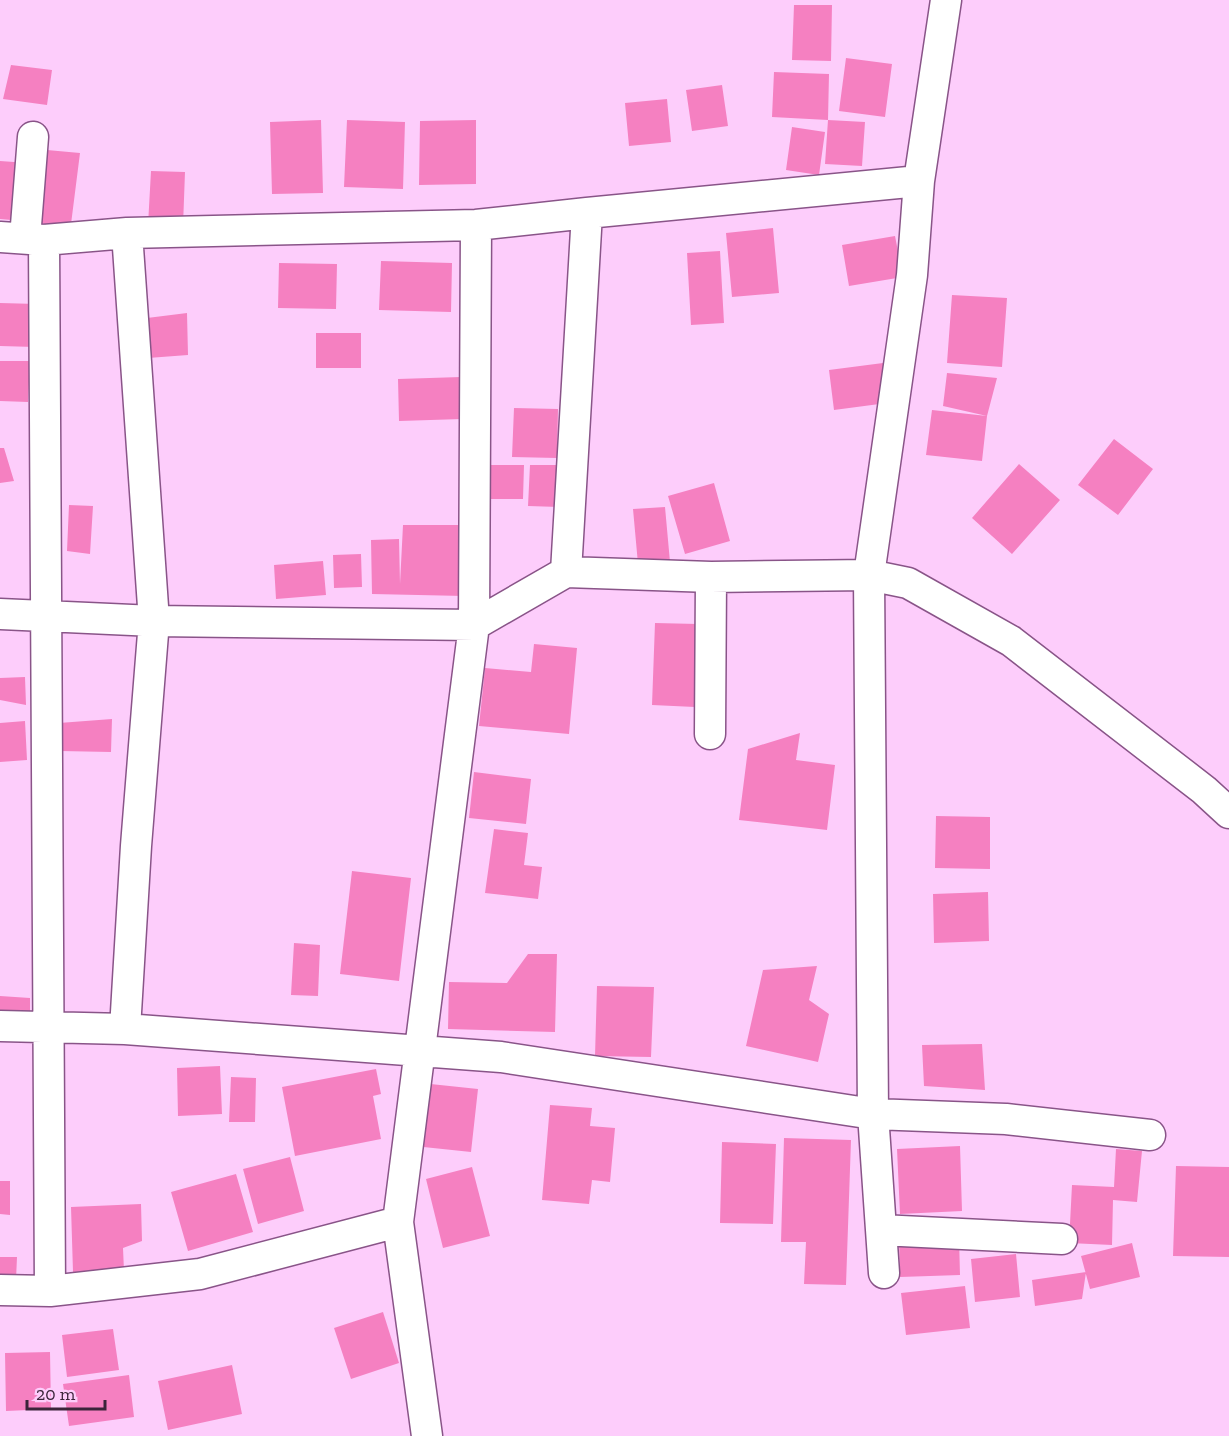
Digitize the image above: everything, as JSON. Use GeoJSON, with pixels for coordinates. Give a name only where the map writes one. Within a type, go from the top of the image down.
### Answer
{"type":"FeatureCollection","features":[{"type":"Feature","properties":{"kind":"street"},"geometry":{"type":"LineString","coordinates":[[884,1273],[873,1114],[869,576],[912,275],[919,181],[946,0]]}},
{"type":"Feature","properties":{"kind":"street"},"geometry":{"type":"LineString","coordinates":[[33,137],[23,238],[46,615],[50,1291]]}},
{"type":"Feature","properties":{"kind":"street"},"geometry":{"type":"LineString","coordinates":[[23,238],[128,233],[476,225],[919,181]]}},
{"type":"Feature","properties":{"kind":"street"},"geometry":{"type":"LineString","coordinates":[[566,572],[587,213]]}},
{"type":"Feature","properties":{"kind":"street"},"geometry":{"type":"LineString","coordinates":[[426,1436],[398,1222],[474,625],[476,225]]}},
{"type":"Feature","properties":{"kind":"street"},"geometry":{"type":"LineString","coordinates":[[125,1029],[136,846],[154,621],[128,233]]}},
{"type":"Feature","properties":{"kind":"street"},"geometry":{"type":"LineString","coordinates":[[0,614],[154,621],[474,625],[566,572],[711,577],[869,576],[908,583],[936,597],[956,611],[978,620],[1011,641],[1204,790],[1229,813]]}},
{"type":"Feature","properties":{"kind":"street"},"geometry":{"type":"LineString","coordinates":[[710,734],[711,577]]}},
{"type":"Feature","properties":{"kind":"street"},"geometry":{"type":"LineString","coordinates":[[0,1026],[125,1029],[501,1057],[873,1114],[1006,1119],[1150,1135]]}},
{"type":"Feature","properties":{"kind":"street"},"geometry":{"type":"LineString","coordinates":[[0,1290],[50,1291],[201,1274],[398,1222]]}},
{"type":"Feature","properties":{"kind":"street"},"geometry":{"type":"LineString","coordinates":[[881,1230],[1062,1239]]}},
{"type":"Feature","properties":{"kind":"building"},"geometry":{"type":"Polygon","coordinates":[[[794,5],[832,5],[831,61],[792,60],[794,5]]]}},
{"type":"Feature","properties":{"kind":"building"},"geometry":{"type":"Polygon","coordinates":[[[846,58],[892,64],[885,117],[839,111],[846,58]]]}},
{"type":"Feature","properties":{"kind":"building"},"geometry":{"type":"Polygon","coordinates":[[[11,65],[52,70],[47,105],[3,99],[11,65]]]}},
{"type":"Feature","properties":{"kind":"building"},"geometry":{"type":"Polygon","coordinates":[[[774,72],[829,74],[828,120],[772,117],[774,72]]]}},
{"type":"Feature","properties":{"kind":"building"},"geometry":{"type":"Polygon","coordinates":[[[722,85],[728,126],[692,131],[686,90],[722,85]]]}},
{"type":"Feature","properties":{"kind":"building"},"geometry":{"type":"Polygon","coordinates":[[[667,99],[671,142],[629,146],[625,103],[667,99]]]}},
{"type":"Feature","properties":{"kind":"building"},"geometry":{"type":"Polygon","coordinates":[[[321,120],[323,193],[272,194],[270,122],[321,120]]]}},
{"type":"Feature","properties":{"kind":"building"},"geometry":{"type":"Polygon","coordinates":[[[347,120],[405,122],[403,189],[344,187],[347,120]]]}},
{"type":"Feature","properties":{"kind":"building"},"geometry":{"type":"Polygon","coordinates":[[[476,120],[476,184],[419,185],[420,121],[476,120]]]}},
{"type":"Feature","properties":{"kind":"building"},"geometry":{"type":"Polygon","coordinates":[[[828,120],[865,122],[862,166],[825,164],[828,120]]]}},
{"type":"Feature","properties":{"kind":"building"},"geometry":{"type":"Polygon","coordinates":[[[792,127],[825,132],[819,175],[786,170],[792,127]]]}},
{"type":"Feature","properties":{"kind":"building"},"geometry":{"type":"Polygon","coordinates":[[[47,150],[80,153],[70,232],[38,228],[47,150]]]}},
{"type":"Feature","properties":{"kind":"building"},"geometry":{"type":"Polygon","coordinates":[[[0,161],[28,163],[23,221],[0,219],[0,161]]]}},
{"type":"Feature","properties":{"kind":"building"},"geometry":{"type":"Polygon","coordinates":[[[151,171],[185,172],[183,226],[148,225],[151,171]]]}},
{"type":"Feature","properties":{"kind":"building"},"geometry":{"type":"Polygon","coordinates":[[[773,228],[779,293],[732,297],[726,233],[773,228]]]}},
{"type":"Feature","properties":{"kind":"building"},"geometry":{"type":"Polygon","coordinates":[[[895,236],[903,277],[849,286],[842,245],[895,236]]]}},
{"type":"Feature","properties":{"kind":"building"},"geometry":{"type":"Polygon","coordinates":[[[720,251],[724,323],[691,325],[687,253],[720,251]]]}},
{"type":"Feature","properties":{"kind":"building"},"geometry":{"type":"Polygon","coordinates":[[[381,261],[452,263],[451,312],[379,310],[381,261]]]}},
{"type":"Feature","properties":{"kind":"building"},"geometry":{"type":"Polygon","coordinates":[[[279,263],[337,264],[336,309],[278,308],[279,263]]]}},
{"type":"Feature","properties":{"kind":"building"},"geometry":{"type":"Polygon","coordinates":[[[952,295],[1007,298],[1002,367],[947,363],[952,295]]]}},
{"type":"Feature","properties":{"kind":"building"},"geometry":{"type":"Polygon","coordinates":[[[0,303],[37,304],[35,347],[0,346],[0,303]]]}},
{"type":"Feature","properties":{"kind":"building"},"geometry":{"type":"Polygon","coordinates":[[[187,313],[188,355],[148,358],[147,318],[187,313]]]}},
{"type":"Feature","properties":{"kind":"building"},"geometry":{"type":"Polygon","coordinates":[[[316,333],[361,333],[361,368],[316,368],[316,333]]]}},
{"type":"Feature","properties":{"kind":"building"},"geometry":{"type":"Polygon","coordinates":[[[0,361],[30,361],[28,402],[0,401],[0,361]]]}},
{"type":"Feature","properties":{"kind":"building"},"geometry":{"type":"Polygon","coordinates":[[[883,363],[887,403],[834,410],[829,370],[883,363]]]}},
{"type":"Feature","properties":{"kind":"building"},"geometry":{"type":"Polygon","coordinates":[[[947,373],[997,378],[987,416],[943,406],[947,373]]]}},
{"type":"Feature","properties":{"kind":"building"},"geometry":{"type":"Polygon","coordinates":[[[461,377],[462,419],[399,421],[398,379],[461,377]]]}},
{"type":"Feature","properties":{"kind":"building"},"geometry":{"type":"Polygon","coordinates":[[[514,408],[558,409],[557,458],[512,457],[514,408]]]}},
{"type":"Feature","properties":{"kind":"building"},"geometry":{"type":"Polygon","coordinates":[[[932,410],[987,416],[982,461],[926,455],[932,410]]]}},
{"type":"Feature","properties":{"kind":"building"},"geometry":{"type":"Polygon","coordinates":[[[1114,439],[1153,469],[1118,515],[1078,485],[1114,439]]]}},
{"type":"Feature","properties":{"kind":"building"},"geometry":{"type":"Polygon","coordinates":[[[0,448],[4,448],[14,481],[0,483],[0,448]]]}},
{"type":"Feature","properties":{"kind":"building"},"geometry":{"type":"Polygon","coordinates":[[[1019,464],[1060,500],[1012,554],[972,518],[1019,464]]]}},
{"type":"Feature","properties":{"kind":"building"},"geometry":{"type":"Polygon","coordinates":[[[487,465],[524,465],[523,499],[487,499],[487,465]]]}},
{"type":"Feature","properties":{"kind":"building"},"geometry":{"type":"Polygon","coordinates":[[[530,465],[561,465],[559,507],[528,506],[530,465]]]}},
{"type":"Feature","properties":{"kind":"building"},"geometry":{"type":"Polygon","coordinates":[[[714,483],[730,541],[685,554],[668,496],[714,483]]]}},
{"type":"Feature","properties":{"kind":"building"},"geometry":{"type":"Polygon","coordinates":[[[69,505],[93,506],[90,554],[67,551],[69,505]]]}},
{"type":"Feature","properties":{"kind":"building"},"geometry":{"type":"Polygon","coordinates":[[[665,507],[670,562],[638,564],[633,509],[665,507]]]}},
{"type":"Feature","properties":{"kind":"building"},"geometry":{"type":"Polygon","coordinates":[[[403,525],[464,525],[464,596],[372,594],[371,540],[399,539],[400,584],[403,525]]]}},
{"type":"Feature","properties":{"kind":"building"},"geometry":{"type":"Polygon","coordinates":[[[361,554],[362,587],[334,588],[333,555],[361,554]]]}},
{"type":"Feature","properties":{"kind":"building"},"geometry":{"type":"Polygon","coordinates":[[[323,561],[326,595],[276,599],[274,565],[323,561]]]}},
{"type":"Feature","properties":{"kind":"building"},"geometry":{"type":"Polygon","coordinates":[[[655,623],[698,624],[695,707],[652,705],[655,623]]]}},
{"type":"Feature","properties":{"kind":"building"},"geometry":{"type":"Polygon","coordinates":[[[534,644],[577,648],[569,734],[479,726],[485,668],[531,672],[534,644]]]}},
{"type":"Feature","properties":{"kind":"building"},"geometry":{"type":"Polygon","coordinates":[[[25,677],[26,705],[0,700],[0,678],[25,677]]]}},
{"type":"Feature","properties":{"kind":"building"},"geometry":{"type":"Polygon","coordinates":[[[112,719],[111,752],[60,751],[59,723],[112,719]]]}},
{"type":"Feature","properties":{"kind":"building"},"geometry":{"type":"Polygon","coordinates":[[[25,721],[27,760],[0,762],[0,723],[25,721]]]}},
{"type":"Feature","properties":{"kind":"building"},"geometry":{"type":"Polygon","coordinates":[[[800,733],[796,760],[835,765],[827,830],[739,820],[748,749],[800,733]]]}},
{"type":"Feature","properties":{"kind":"building"},"geometry":{"type":"Polygon","coordinates":[[[474,772],[531,779],[526,824],[469,818],[474,772]]]}},
{"type":"Feature","properties":{"kind":"building"},"geometry":{"type":"Polygon","coordinates":[[[936,816],[990,817],[990,869],[935,868],[936,816]]]}},
{"type":"Feature","properties":{"kind":"building"},"geometry":{"type":"Polygon","coordinates":[[[494,829],[528,833],[524,865],[542,867],[538,899],[485,893],[494,829]]]}},
{"type":"Feature","properties":{"kind":"building"},"geometry":{"type":"Polygon","coordinates":[[[352,871],[411,878],[399,981],[340,974],[352,871]]]}},
{"type":"Feature","properties":{"kind":"building"},"geometry":{"type":"Polygon","coordinates":[[[988,892],[989,941],[934,943],[933,894],[988,892]]]}},
{"type":"Feature","properties":{"kind":"building"},"geometry":{"type":"Polygon","coordinates":[[[294,943],[320,945],[318,996],[291,995],[294,943]]]}},
{"type":"Feature","properties":{"kind":"building"},"geometry":{"type":"Polygon","coordinates":[[[528,954],[557,954],[555,1032],[448,1029],[449,982],[507,983],[528,954]]]}},
{"type":"Feature","properties":{"kind":"building"},"geometry":{"type":"Polygon","coordinates":[[[817,966],[809,1000],[829,1014],[818,1062],[746,1046],[763,970],[817,966]]]}},
{"type":"Feature","properties":{"kind":"building"},"geometry":{"type":"Polygon","coordinates":[[[597,986],[654,987],[651,1057],[595,1056],[597,986]]]}},
{"type":"Feature","properties":{"kind":"building"},"geometry":{"type":"Polygon","coordinates":[[[0,996],[30,998],[30,1013],[0,1012],[0,996]]]}},
{"type":"Feature","properties":{"kind":"building"},"geometry":{"type":"Polygon","coordinates":[[[982,1044],[985,1090],[924,1086],[922,1045],[982,1044]]]}},
{"type":"Feature","properties":{"kind":"building"},"geometry":{"type":"Polygon","coordinates":[[[220,1066],[222,1114],[178,1116],[177,1068],[220,1066]]]}},
{"type":"Feature","properties":{"kind":"building"},"geometry":{"type":"Polygon","coordinates":[[[376,1069],[381,1094],[373,1096],[381,1139],[295,1156],[282,1087],[376,1069]]]}},
{"type":"Feature","properties":{"kind":"building"},"geometry":{"type":"Polygon","coordinates":[[[231,1077],[256,1078],[255,1122],[229,1122],[231,1077]]]}},
{"type":"Feature","properties":{"kind":"building"},"geometry":{"type":"Polygon","coordinates":[[[421,1083],[478,1089],[471,1152],[414,1146],[421,1083]]]}},
{"type":"Feature","properties":{"kind":"building"},"geometry":{"type":"Polygon","coordinates":[[[550,1105],[592,1108],[590,1126],[615,1128],[610,1182],[592,1180],[589,1204],[542,1200],[550,1105]]]}},
{"type":"Feature","properties":{"kind":"building"},"geometry":{"type":"Polygon","coordinates":[[[784,1138],[851,1140],[846,1285],[804,1284],[806,1242],[781,1242],[784,1138]]]}},
{"type":"Feature","properties":{"kind":"building"},"geometry":{"type":"Polygon","coordinates":[[[722,1142],[776,1144],[773,1224],[720,1223],[722,1142]]]}},
{"type":"Feature","properties":{"kind":"building"},"geometry":{"type":"Polygon","coordinates":[[[960,1146],[962,1211],[900,1214],[897,1149],[960,1146]]]}},
{"type":"Feature","properties":{"kind":"building"},"geometry":{"type":"Polygon","coordinates":[[[1116,1149],[1142,1151],[1137,1202],[1113,1200],[1112,1245],[1069,1243],[1072,1185],[1114,1187],[1116,1149]]]}},
{"type":"Feature","properties":{"kind":"building"},"geometry":{"type":"Polygon","coordinates":[[[290,1157],[304,1211],[258,1224],[243,1169],[290,1157]]]}},
{"type":"Feature","properties":{"kind":"building"},"geometry":{"type":"Polygon","coordinates":[[[1176,1166],[1229,1167],[1229,1257],[1173,1256],[1176,1166]]]}},
{"type":"Feature","properties":{"kind":"building"},"geometry":{"type":"Polygon","coordinates":[[[472,1167],[490,1236],[443,1248],[426,1179],[472,1167]]]}},
{"type":"Feature","properties":{"kind":"building"},"geometry":{"type":"Polygon","coordinates":[[[236,1174],[253,1232],[188,1251],[171,1192],[236,1174]]]}},
{"type":"Feature","properties":{"kind":"building"},"geometry":{"type":"Polygon","coordinates":[[[0,1181],[10,1181],[10,1215],[0,1214],[0,1181]]]}},
{"type":"Feature","properties":{"kind":"building"},"geometry":{"type":"Polygon","coordinates":[[[141,1204],[142,1241],[123,1248],[124,1271],[73,1272],[71,1207],[141,1204]]]}},
{"type":"Feature","properties":{"kind":"building"},"geometry":{"type":"Polygon","coordinates":[[[959,1237],[960,1275],[900,1277],[899,1239],[959,1237]]]}},
{"type":"Feature","properties":{"kind":"building"},"geometry":{"type":"Polygon","coordinates":[[[1132,1243],[1140,1277],[1090,1289],[1081,1256],[1132,1243]]]}},
{"type":"Feature","properties":{"kind":"building"},"geometry":{"type":"Polygon","coordinates":[[[1016,1254],[1020,1297],[975,1302],[971,1259],[1016,1254]]]}},
{"type":"Feature","properties":{"kind":"building"},"geometry":{"type":"Polygon","coordinates":[[[0,1257],[17,1257],[16,1280],[0,1280],[0,1257]]]}},
{"type":"Feature","properties":{"kind":"building"},"geometry":{"type":"Polygon","coordinates":[[[1086,1272],[1082,1299],[1035,1306],[1032,1280],[1086,1272]]]}},
{"type":"Feature","properties":{"kind":"building"},"geometry":{"type":"Polygon","coordinates":[[[965,1286],[970,1328],[906,1335],[901,1293],[965,1286]]]}},
{"type":"Feature","properties":{"kind":"building"},"geometry":{"type":"Polygon","coordinates":[[[383,1312],[399,1363],[351,1379],[334,1328],[383,1312]]]}},
{"type":"Feature","properties":{"kind":"building"},"geometry":{"type":"Polygon","coordinates":[[[113,1329],[119,1370],[67,1377],[62,1335],[113,1329]]]}},
{"type":"Feature","properties":{"kind":"building"},"geometry":{"type":"Polygon","coordinates":[[[50,1352],[51,1409],[6,1411],[5,1353],[50,1352]]]}},
{"type":"Feature","properties":{"kind":"building"},"geometry":{"type":"Polygon","coordinates":[[[232,1365],[242,1414],[168,1430],[158,1381],[232,1365]]]}},
{"type":"Feature","properties":{"kind":"building"},"geometry":{"type":"Polygon","coordinates":[[[129,1375],[134,1417],[69,1426],[63,1384],[129,1375]]]}}]}
